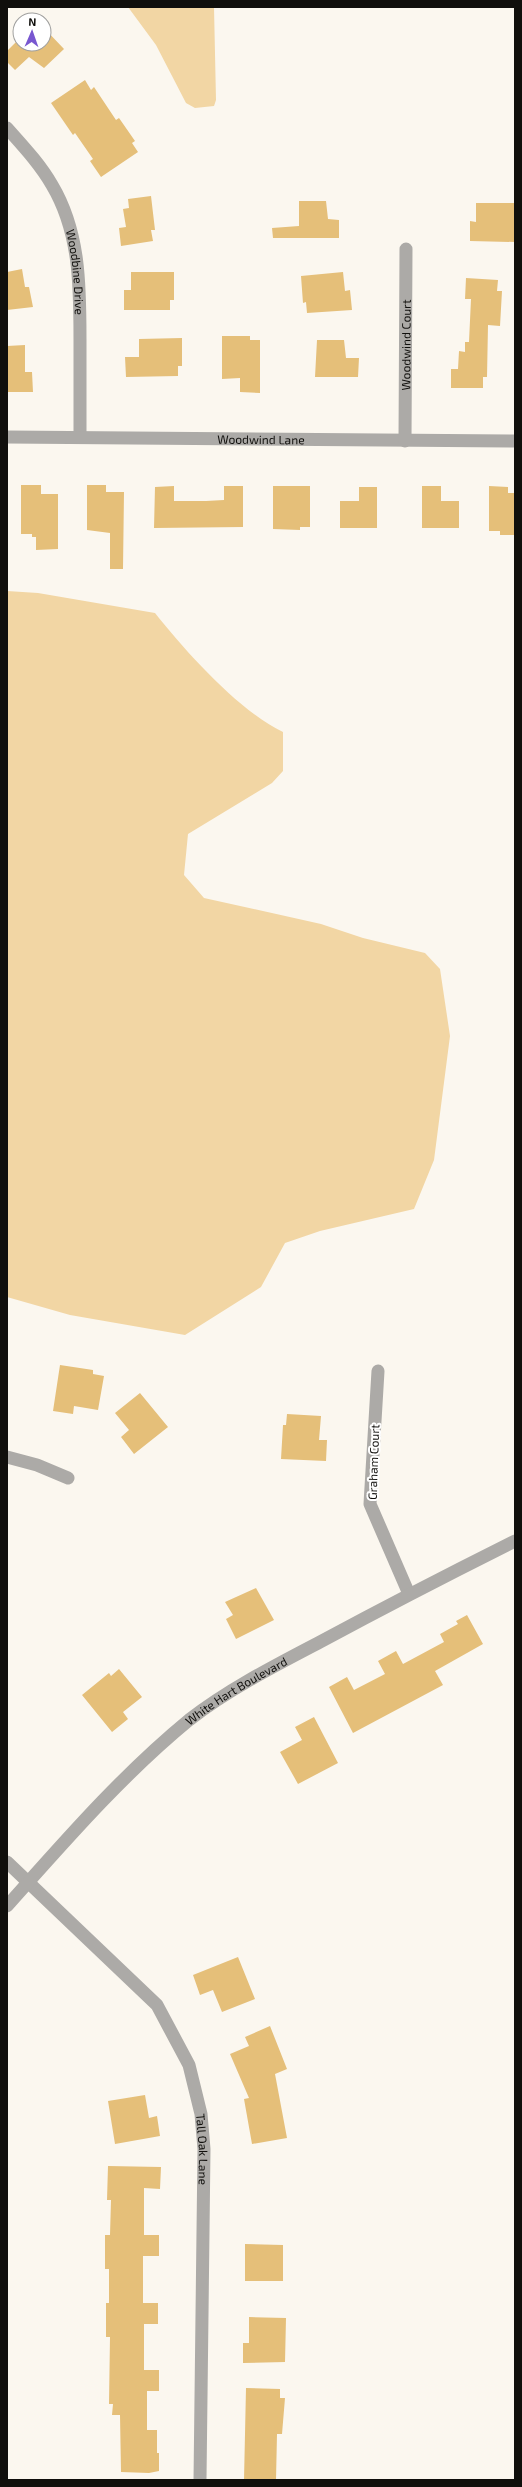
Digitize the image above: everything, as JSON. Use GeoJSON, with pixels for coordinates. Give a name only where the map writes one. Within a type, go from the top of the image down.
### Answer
{"type":"FeatureCollection","features":[{"type":"Feature","properties":{"kind":"street","name":"Woodbine Drive"},"geometry":{"type":"LineString","coordinates":[[7,128],[37,161],[53,186],[66,214],[75,246],[80,283],[80,436]]}},
{"type":"Feature","properties":{"kind":"street","name":"Woodwind Court"},"geometry":{"type":"LineString","coordinates":[[405,440],[406,249]]}},
{"type":"Feature","properties":{"kind":"street","name":"Woodwind Lane"},"geometry":{"type":"LineString","coordinates":[[7,437],[80,436],[515,441]]}},
{"type":"Feature","properties":{"kind":"street","name":"Graham Court"},"geometry":{"type":"LineString","coordinates":[[378,1370],[370,1504],[409,1594]]}},
{"type":"Feature","properties":{"kind":"street"},"geometry":{"type":"LineString","coordinates":[[7,1457],[37,1465],[68,1478]]}},
{"type":"Feature","properties":{"kind":"street","name":"White Hart Boulevard"},"geometry":{"type":"LineString","coordinates":[[7,1906],[91,1812],[139,1764],[190,1720],[258,1675],[409,1594],[515,1541]]}},
{"type":"Feature","properties":{"kind":"street","name":"Tall Oak Lane"},"geometry":{"type":"LineString","coordinates":[[7,1862],[29,1881],[157,2005],[189,2065],[201,2114],[204,2149],[200,2480]]}},
{"type":"Feature","properties":{"kind":"shaded area"},"geometry":{"type":"Polygon","coordinates":[[[128,7],[214,7],[216,100],[214,106],[195,108],[186,103],[156,45],[128,7]]]}},
{"type":"Feature","properties":{"kind":"shaded area"},"geometry":{"type":"Polygon","coordinates":[[[7,591],[38,593],[155,613],[182,645],[231,695],[249,710],[283,732],[283,771],[272,783],[188,834],[184,875],[204,898],[321,924],[363,938],[425,953],[440,969],[450,1036],[434,1160],[414,1209],[320,1231],[285,1243],[261,1287],[185,1335],[70,1315],[7,1297],[7,591]]]}},
{"type":"Feature","properties":{"kind":"building"},"geometry":{"type":"Polygon","coordinates":[[[52,36],[64,49],[44,68],[29,57],[15,70],[7,62],[7,51],[12,46],[12,52],[52,52],[52,36]]]}},
{"type":"Feature","properties":{"kind":"building"},"geometry":{"type":"Polygon","coordinates":[[[85,80],[91,90],[94,87],[116,120],[119,118],[135,141],[132,143],[138,152],[101,177],[90,161],[93,159],[75,133],[73,135],[51,103],[85,80]]]}},
{"type":"Feature","properties":{"kind":"building"},"geometry":{"type":"Polygon","coordinates":[[[151,196],[155,230],[151,230],[153,241],[121,246],[119,228],[126,227],[123,209],[129,208],[128,199],[151,196]]]}},
{"type":"Feature","properties":{"kind":"building"},"geometry":{"type":"Polygon","coordinates":[[[299,201],[326,201],[328,219],[339,220],[339,238],[273,238],[272,228],[299,226],[299,201]]]}},
{"type":"Feature","properties":{"kind":"building"},"geometry":{"type":"Polygon","coordinates":[[[476,203],[515,203],[515,242],[470,241],[470,221],[476,222],[476,203]]]}},
{"type":"Feature","properties":{"kind":"building"},"geometry":{"type":"Polygon","coordinates":[[[22,269],[25,287],[29,287],[33,307],[7,310],[7,272],[22,269]]]}},
{"type":"Feature","properties":{"kind":"building"},"geometry":{"type":"Polygon","coordinates":[[[131,272],[174,272],[174,300],[170,300],[170,310],[124,310],[124,290],[131,290],[131,272]]]}},
{"type":"Feature","properties":{"kind":"building"},"geometry":{"type":"Polygon","coordinates":[[[343,272],[345,291],[350,290],[352,310],[307,313],[306,302],[303,303],[301,276],[343,272]]]}},
{"type":"Feature","properties":{"kind":"building"},"geometry":{"type":"Polygon","coordinates":[[[466,278],[498,280],[497,291],[502,291],[500,326],[488,325],[487,377],[483,377],[483,388],[451,388],[451,369],[458,369],[459,351],[465,352],[465,342],[469,342],[471,299],[465,299],[466,278]]]}},
{"type":"Feature","properties":{"kind":"building"},"geometry":{"type":"Polygon","coordinates":[[[222,336],[250,336],[250,340],[260,340],[260,393],[240,392],[240,378],[222,379],[222,336]]]}},
{"type":"Feature","properties":{"kind":"building"},"geometry":{"type":"Polygon","coordinates":[[[182,338],[182,366],[178,366],[178,376],[126,377],[125,357],[139,357],[139,339],[182,338]]]}},
{"type":"Feature","properties":{"kind":"building"},"geometry":{"type":"Polygon","coordinates":[[[317,340],[344,340],[346,358],[359,358],[358,377],[315,377],[317,340]]]}},
{"type":"Feature","properties":{"kind":"building"},"geometry":{"type":"Polygon","coordinates":[[[25,345],[25,372],[32,372],[33,392],[7,392],[7,346],[25,345]]]}},
{"type":"Feature","properties":{"kind":"building"},"geometry":{"type":"Polygon","coordinates":[[[21,485],[41,485],[41,494],[58,494],[58,549],[36,550],[36,537],[32,537],[32,534],[21,534],[21,485]]]}},
{"type":"Feature","properties":{"kind":"building"},"geometry":{"type":"Polygon","coordinates":[[[87,485],[106,485],[106,492],[124,492],[123,569],[110,569],[110,533],[87,530],[87,485]]]}},
{"type":"Feature","properties":{"kind":"building"},"geometry":{"type":"Polygon","coordinates":[[[174,486],[174,501],[206,501],[224,500],[224,486],[243,486],[243,527],[154,528],[155,487],[174,486]]]}},
{"type":"Feature","properties":{"kind":"building"},"geometry":{"type":"Polygon","coordinates":[[[273,486],[310,486],[310,527],[300,527],[300,530],[273,529],[273,486]]]}},
{"type":"Feature","properties":{"kind":"building"},"geometry":{"type":"Polygon","coordinates":[[[422,486],[441,486],[441,501],[459,501],[459,528],[422,528],[422,486]]]}},
{"type":"Feature","properties":{"kind":"building"},"geometry":{"type":"Polygon","coordinates":[[[489,486],[508,487],[508,493],[515,493],[515,535],[500,535],[500,531],[489,531],[489,486]]]}},
{"type":"Feature","properties":{"kind":"building"},"geometry":{"type":"Polygon","coordinates":[[[359,487],[377,487],[377,528],[340,528],[340,501],[359,501],[359,487]]]}},
{"type":"Feature","properties":{"kind":"building"},"geometry":{"type":"Polygon","coordinates":[[[60,1365],[93,1370],[93,1374],[104,1376],[98,1410],[74,1406],[73,1414],[53,1411],[60,1365]]]}},
{"type":"Feature","properties":{"kind":"building"},"geometry":{"type":"Polygon","coordinates":[[[140,1393],[168,1427],[134,1454],[121,1437],[129,1430],[115,1413],[140,1393]]]}},
{"type":"Feature","properties":{"kind":"building"},"geometry":{"type":"Polygon","coordinates":[[[287,1414],[321,1416],[319,1440],[327,1440],[326,1461],[281,1459],[283,1425],[286,1425],[287,1414]]]}},
{"type":"Feature","properties":{"kind":"building"},"geometry":{"type":"Polygon","coordinates":[[[256,1588],[274,1620],[236,1639],[226,1619],[233,1615],[225,1602],[256,1588]]]}},
{"type":"Feature","properties":{"kind":"building"},"geometry":{"type":"Polygon","coordinates":[[[467,1615],[483,1644],[435,1671],[443,1685],[353,1733],[329,1687],[347,1677],[354,1690],[385,1674],[378,1661],[396,1651],[403,1664],[444,1642],[440,1634],[458,1624],[456,1621],[467,1615]]]}},
{"type":"Feature","properties":{"kind":"building"},"geometry":{"type":"Polygon","coordinates":[[[119,1669],[142,1697],[123,1712],[128,1719],[112,1732],[82,1695],[109,1673],[111,1676],[119,1669]]]}},
{"type":"Feature","properties":{"kind":"building"},"geometry":{"type":"Polygon","coordinates":[[[314,1717],[338,1763],[298,1784],[280,1752],[302,1740],[295,1727],[314,1717]]]}},
{"type":"Feature","properties":{"kind":"building"},"geometry":{"type":"Polygon","coordinates":[[[238,1957],[255,1999],[222,2012],[213,1990],[200,1995],[193,1975],[238,1957]]]}},
{"type":"Feature","properties":{"kind":"building"},"geometry":{"type":"Polygon","coordinates":[[[270,2026],[287,2069],[275,2074],[287,2138],[252,2144],[244,2099],[249,2098],[230,2054],[249,2046],[245,2037],[270,2026]]]}},
{"type":"Feature","properties":{"kind":"building"},"geometry":{"type":"Polygon","coordinates":[[[145,2095],[149,2118],[157,2116],[160,2136],[115,2144],[108,2101],[145,2095]]]}},
{"type":"Feature","properties":{"kind":"building"},"geometry":{"type":"Polygon","coordinates":[[[108,2166],[161,2167],[160,2189],[144,2188],[144,2235],[159,2235],[159,2256],[143,2256],[143,2303],[158,2303],[158,2324],[144,2324],[144,2370],[159,2370],[159,2391],[147,2391],[147,2430],[157,2430],[157,2453],[159,2453],[159,2471],[149,2473],[121,2472],[120,2415],[112,2415],[113,2404],[109,2404],[110,2337],[106,2337],[106,2303],[109,2303],[109,2269],[105,2269],[105,2235],[110,2235],[111,2200],[107,2200],[108,2166]]]}},
{"type":"Feature","properties":{"kind":"building"},"geometry":{"type":"Polygon","coordinates":[[[245,2244],[283,2245],[283,2281],[245,2281],[245,2244]]]}},
{"type":"Feature","properties":{"kind":"building"},"geometry":{"type":"Polygon","coordinates":[[[249,2317],[286,2318],[285,2362],[243,2363],[243,2343],[249,2343],[249,2317]]]}},
{"type":"Feature","properties":{"kind":"building"},"geometry":{"type":"Polygon","coordinates":[[[246,2388],[280,2389],[280,2398],[285,2398],[282,2434],[277,2434],[276,2480],[244,2480],[246,2388]]]}}]}
